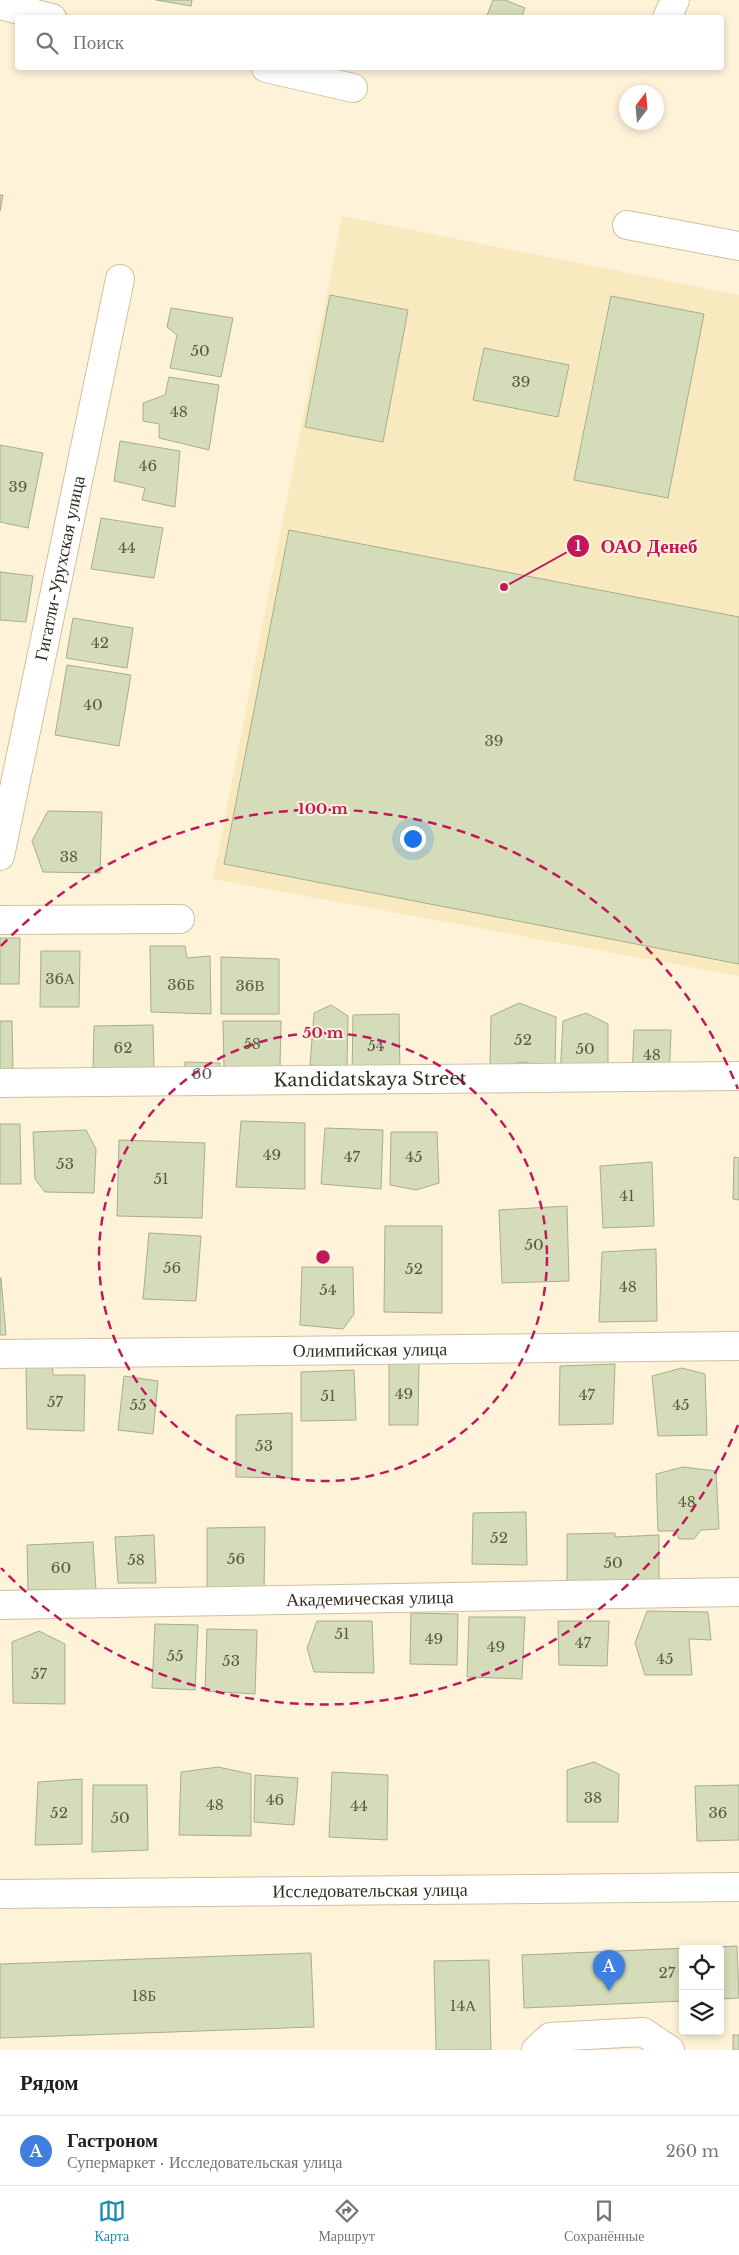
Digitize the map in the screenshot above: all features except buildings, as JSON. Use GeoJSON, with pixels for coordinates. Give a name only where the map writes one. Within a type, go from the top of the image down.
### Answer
{"type":"FeatureCollection","features":[{"type":"Feature","properties":{"kind":"street"},"geometry":{"type":"LineString","coordinates":[[668,15],[675,0]]}},
{"type":"Feature","properties":{"kind":"street"},"geometry":{"type":"LineString","coordinates":[[0,5],[40,15]]}},
{"type":"Feature","properties":{"kind":"street"},"geometry":{"type":"LineString","coordinates":[[275,70],[353,88]]}},
{"type":"Feature","properties":{"kind":"street"},"geometry":{"type":"LineString","coordinates":[[627,225],[739,246]]}},
{"type":"Feature","properties":{"kind":"street","name":"Гигатли-Урухская улица"},"geometry":{"type":"LineString","coordinates":[[0,856],[120,279]]}},
{"type":"Feature","properties":{"kind":"street"},"geometry":{"type":"LineString","coordinates":[[0,920],[180,919]]}},
{"type":"Feature","properties":{"kind":"street","name":"Kandidatskaya Street"},"geometry":{"type":"LineString","coordinates":[[0,1083],[739,1076]]}},
{"type":"Feature","properties":{"kind":"street","name":"Олимпийская улица"},"geometry":{"type":"LineString","coordinates":[[0,1354],[739,1346]]}},
{"type":"Feature","properties":{"kind":"street","name":"Академическая улица"},"geometry":{"type":"LineString","coordinates":[[0,1605],[739,1592]]}},
{"type":"Feature","properties":{"kind":"street","name":"Исследовательская улица"},"geometry":{"type":"LineString","coordinates":[[0,1894],[739,1887]]}},
{"type":"Feature","properties":{"kind":"street"},"geometry":{"type":"LineString","coordinates":[[536,2050],[550,2037],[643,2032],[670,2050]]}},
{"type":"Feature","properties":{"kind":"shaded area"},"geometry":{"type":"Polygon","coordinates":[[[342,216],[739,295],[739,976],[213,879],[342,216]]]}},
{"type":"Feature","properties":{"kind":"place","name":"ОАО Денеб"},"geometry":{"type":"Point","coordinates":[504,587]}},
{"type":"Feature","properties":{"kind":"place","name":"Гастроном"},"geometry":{"type":"Point","coordinates":[609,1991]}}]}
